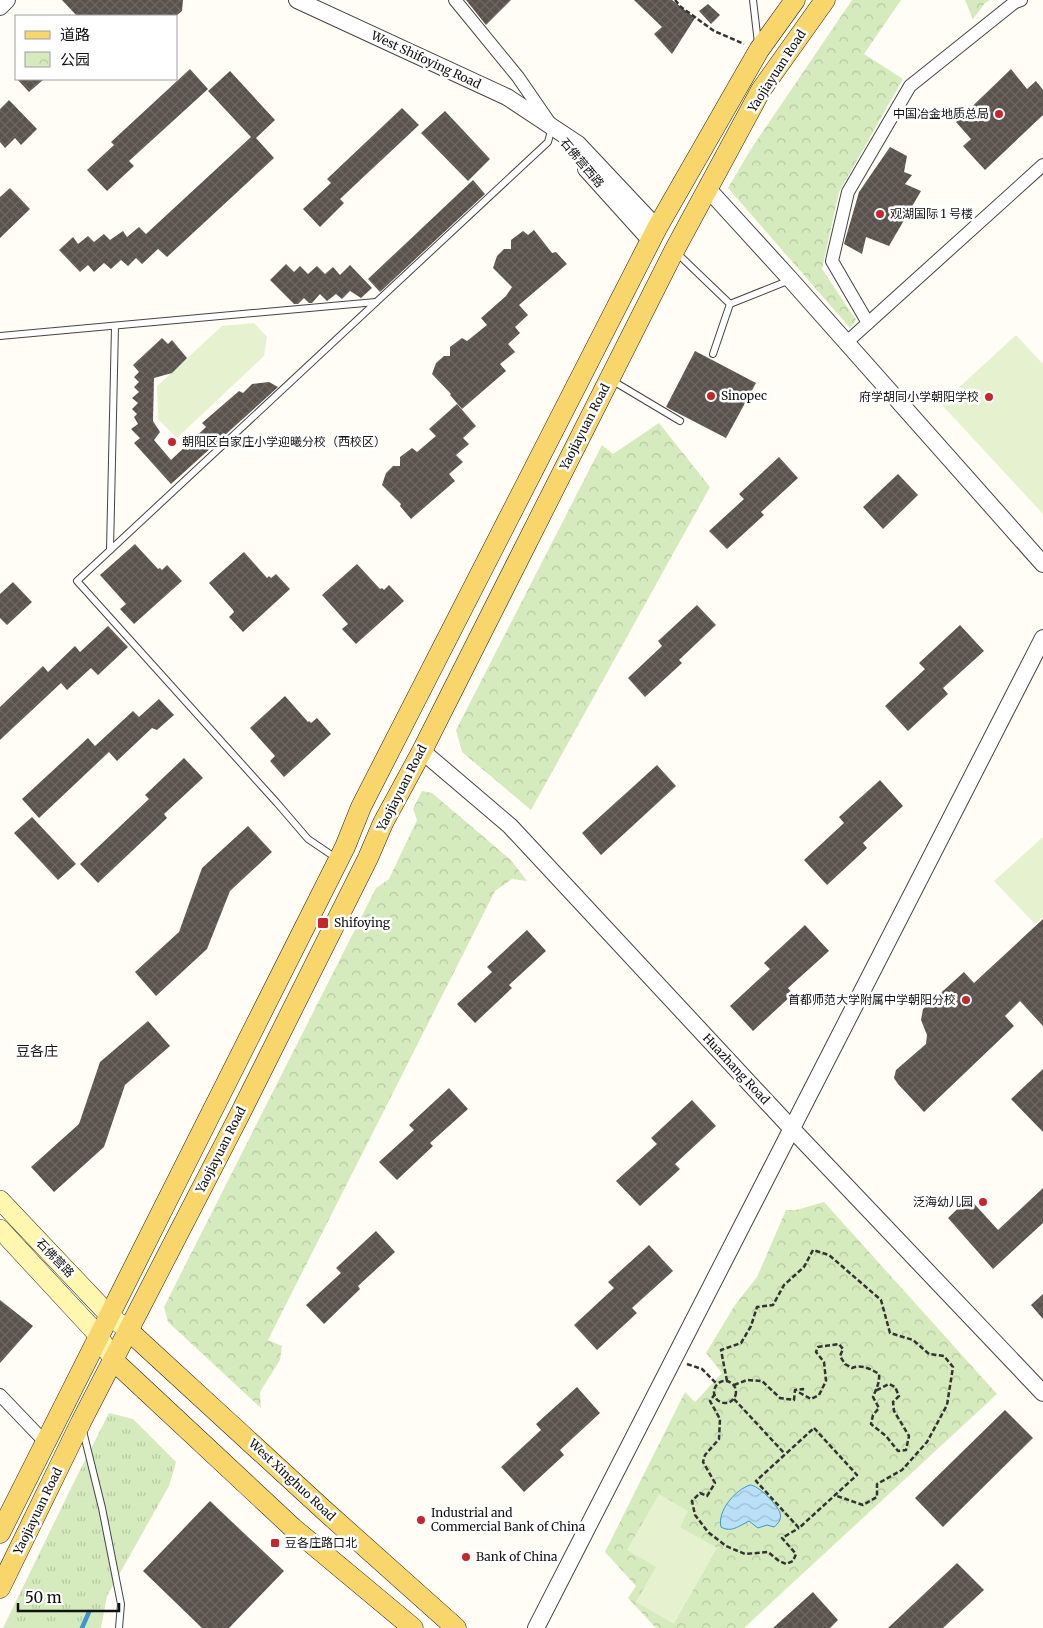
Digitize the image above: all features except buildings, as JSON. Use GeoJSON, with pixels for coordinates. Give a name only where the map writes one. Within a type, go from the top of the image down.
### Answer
{"type":"FeatureCollection","features":[{"type":"Feature","properties":{"kind":"main road","name":"Yaojiayuan Road"},"geometry":{"type":"LineString","coordinates":[[0,1533],[339,860],[361,807],[654,234],[759,50],[795,0]]}},
{"type":"Feature","properties":{"kind":"main road","name":"Yaojiayuan Road"},"geometry":{"type":"LineString","coordinates":[[0,1588],[81,1422],[244,1107],[368,858],[383,823],[422,752],[674,250],[761,90],[825,0]]}},
{"type":"Feature","properties":{"kind":"main road","name":"石佛营路"},"geometry":{"type":"LineString","coordinates":[[0,1200],[109,1315],[129,1331]]}},
{"type":"Feature","properties":{"kind":"main road","name":"石佛营路"},"geometry":{"type":"LineString","coordinates":[[0,1229],[99,1336],[113,1360]]}},
{"type":"Feature","properties":{"kind":"main road","name":"West Xinghuo Road"},"geometry":{"type":"LineString","coordinates":[[129,1331],[325,1512],[456,1628]]}},
{"type":"Feature","properties":{"kind":"main road"},"geometry":{"type":"LineString","coordinates":[[113,1360],[293,1528],[413,1628]]}},
{"type":"Feature","properties":{"kind":"street"},"geometry":{"type":"LineString","coordinates":[[0,7],[7,0]]}},
{"type":"Feature","properties":{"kind":"street","name":"West Shifoying Road"},"geometry":{"type":"LineString","coordinates":[[297,0],[507,97],[552,126]]}},
{"type":"Feature","properties":{"kind":"street"},"geometry":{"type":"LineString","coordinates":[[455,0],[518,77],[552,126]]}},
{"type":"Feature","properties":{"kind":"street"},"geometry":{"type":"LineString","coordinates":[[868,323],[832,261],[848,192],[910,86],[1015,2],[1021,0]]}},
{"type":"Feature","properties":{"kind":"street","name":"石佛营西路"},"geometry":{"type":"LineString","coordinates":[[552,126],[578,144],[654,234]]}},
{"type":"Feature","properties":{"kind":"street"},"geometry":{"type":"LineString","coordinates":[[847,342],[1043,165]]}},
{"type":"Feature","properties":{"kind":"street"},"geometry":{"type":"LineString","coordinates":[[708,189],[847,342],[1043,564]]}},
{"type":"Feature","properties":{"kind":"street"},"geometry":{"type":"LineString","coordinates":[[536,1628],[1043,638]]}},
{"type":"Feature","properties":{"kind":"street","name":"Huazhang Road"},"geometry":{"type":"LineString","coordinates":[[422,752],[510,826],[792,1129],[1043,1393]]}},
{"type":"Feature","properties":{"kind":"street"},"geometry":{"type":"LineString","coordinates":[[0,1395],[45,1442]]}},
{"type":"Feature","properties":{"kind":"lane"},"geometry":{"type":"LineString","coordinates":[[753,0],[759,50]]}},
{"type":"Feature","properties":{"kind":"lane"},"geometry":{"type":"LineString","coordinates":[[339,860],[308,839],[77,581],[548,142],[552,126]]}},
{"type":"Feature","properties":{"kind":"lane"},"geometry":{"type":"LineString","coordinates":[[674,250],[730,304]]}},
{"type":"Feature","properties":{"kind":"lane"},"geometry":{"type":"LineString","coordinates":[[713,354],[730,304],[791,280]]}},
{"type":"Feature","properties":{"kind":"lane"},"geometry":{"type":"LineString","coordinates":[[0,336],[376,302]]}},
{"type":"Feature","properties":{"kind":"lane"},"geometry":{"type":"LineString","coordinates":[[110,550],[115,326]]}},
{"type":"Feature","properties":{"kind":"lane"},"geometry":{"type":"LineString","coordinates":[[609,379],[680,421]]}},
{"type":"Feature","properties":{"kind":"lane"},"geometry":{"type":"LineString","coordinates":[[81,1422],[102,1508],[120,1604],[120,1628]]}},
{"type":"Feature","properties":{"kind":"path"},"geometry":{"type":"LineString","coordinates":[[675,0],[681,7],[714,31],[759,50]]}},
{"type":"Feature","properties":{"kind":"path"},"geometry":{"type":"LineString","coordinates":[[728,1381],[721,1350],[741,1343],[751,1326],[757,1307],[773,1305],[784,1285],[804,1267],[813,1250],[830,1255],[881,1300],[890,1333],[913,1340],[929,1354],[944,1356],[953,1367],[946,1405],[927,1442],[902,1470],[877,1484],[877,1497],[863,1505],[834,1495]]}},
{"type":"Feature","properties":{"kind":"path"},"geometry":{"type":"LineString","coordinates":[[734,1385],[747,1380],[762,1382],[780,1398],[794,1400],[795,1390],[803,1389],[800,1393],[811,1399],[819,1395],[826,1381],[824,1362],[816,1352],[818,1347],[839,1344],[842,1349],[840,1356],[845,1364],[852,1368],[857,1366],[870,1369],[879,1374],[880,1381],[875,1391],[873,1397],[879,1408],[873,1414],[871,1424],[886,1436],[898,1451],[906,1450],[909,1436],[894,1411],[893,1402],[899,1396],[895,1387],[889,1384],[875,1391]]}},
{"type":"Feature","properties":{"kind":"path"},"geometry":{"type":"LineString","coordinates":[[673,1360],[702,1369],[717,1384]]}},
{"type":"Feature","properties":{"kind":"path"},"geometry":{"type":"LineString","coordinates":[[714,1394],[721,1402],[728,1402],[734,1399],[736,1392],[734,1385],[728,1381],[717,1384]]}},
{"type":"Feature","properties":{"kind":"path"},"geometry":{"type":"LineString","coordinates":[[717,1384],[710,1400],[720,1420],[719,1439],[705,1455],[703,1462],[715,1483],[707,1496],[700,1493],[692,1501],[695,1515],[708,1532],[726,1546],[744,1554],[768,1552],[786,1564],[793,1561],[796,1554],[782,1538],[799,1528],[857,1475],[814,1428],[756,1481],[799,1528]]}},
{"type":"Feature","properties":{"kind":"path"},"geometry":{"type":"LineString","coordinates":[[734,1399],[785,1454]]}},
{"type":"Feature","properties":{"kind":"green space"},"geometry":{"type":"Polygon","coordinates":[[[852,0],[901,0],[864,54],[903,79],[839,192],[822,269],[856,320],[850,328],[728,188],[751,149],[852,0]]]}},
{"type":"Feature","properties":{"kind":"green space"},"geometry":{"type":"Polygon","coordinates":[[[965,0],[990,0],[985,3],[973,19],[965,0]]]}},
{"type":"Feature","properties":{"kind":"green space"},"geometry":{"type":"Polygon","coordinates":[[[254,323],[267,337],[264,356],[177,438],[158,419],[157,386],[222,326],[254,323]]]}},
{"type":"Feature","properties":{"kind":"green space","name":"府学胡同小学朝阳学校"},"geometry":{"type":"Polygon","coordinates":[[[1016,335],[1043,364],[1043,514],[941,404],[1016,335]]]}},
{"type":"Feature","properties":{"kind":"green space"},"geometry":{"type":"Polygon","coordinates":[[[659,423],[710,487],[531,810],[462,752],[456,730],[602,445],[613,454],[659,423]]]}},
{"type":"Feature","properties":{"kind":"green space"},"geometry":{"type":"Polygon","coordinates":[[[422,791],[432,793],[511,860],[527,881],[512,879],[495,891],[268,1340],[282,1346],[280,1360],[260,1392],[261,1408],[168,1322],[164,1307],[376,888],[389,879],[417,820],[413,809],[422,791]]]}},
{"type":"Feature","properties":{"kind":"green space"},"geometry":{"type":"Polygon","coordinates":[[[1043,837],[1043,917],[1035,924],[994,881],[1043,837]]]}},
{"type":"Feature","properties":{"kind":"green space"},"geometry":{"type":"Polygon","coordinates":[[[824,1202],[997,1394],[744,1628],[656,1628],[628,1598],[636,1586],[605,1552],[685,1392],[695,1402],[722,1373],[706,1353],[735,1305],[757,1277],[786,1210],[796,1210],[824,1202]]]}},
{"type":"Feature","properties":{"kind":"green space"},"geometry":{"type":"Polygon","coordinates":[[[109,1413],[133,1419],[176,1462],[169,1486],[107,1596],[101,1628],[3,1628],[72,1486],[109,1413]]]}},
{"type":"Feature","properties":{"kind":"green space"},"geometry":{"type":"Polygon","coordinates":[[[659,1494],[688,1511],[680,1527],[717,1548],[674,1624],[636,1602],[656,1567],[627,1550],[659,1494]]]}},
{"type":"Feature","properties":{"kind":"water"},"geometry":{"type":"Polygon","coordinates":[[[750,1485],[762,1491],[778,1509],[780,1519],[778,1523],[774,1527],[767,1525],[758,1528],[749,1521],[732,1529],[721,1527],[720,1521],[728,1502],[739,1491],[750,1485]]]}},
{"type":"Feature","properties":{"kind":"waterway"},"geometry":{"type":"LineString","coordinates":[[82,1628],[89,1612]]}},
{"type":"Feature","properties":{"kind":"place","name":"中国冶金地质总局"},"geometry":{"type":"Point","coordinates":[999,114]}},
{"type":"Feature","properties":{"kind":"place","name":"观湖国际 1 号楼"},"geometry":{"type":"Point","coordinates":[880,214]}},
{"type":"Feature","properties":{"kind":"place","name":"Sinopec"},"geometry":{"type":"Point","coordinates":[711,396]}},
{"type":"Feature","properties":{"kind":"place","name":"府学胡同小学朝阳学校"},"geometry":{"type":"Point","coordinates":[989,397]}},
{"type":"Feature","properties":{"kind":"place","name":"朝阳区白家庄小学迎曦分校（西校区）"},"geometry":{"type":"Point","coordinates":[172,442]}},
{"type":"Feature","properties":{"kind":"place","name":"Shifoying"},"geometry":{"type":"Point","coordinates":[323,923]}},
{"type":"Feature","properties":{"kind":"place","name":"首都师范大学附属中学朝阳分校"},"geometry":{"type":"Point","coordinates":[966,1000]}},
{"type":"Feature","properties":{"kind":"place","name":"泛海幼儿园"},"geometry":{"type":"Point","coordinates":[983,1202]}},
{"type":"Feature","properties":{"kind":"place","name":"Industrial and Commercial Bank of China"},"geometry":{"type":"Point","coordinates":[421,1520]}},
{"type":"Feature","properties":{"kind":"place","name":"豆各庄路口北"},"geometry":{"type":"Point","coordinates":[275,1543]}},
{"type":"Feature","properties":{"kind":"place","name":"Bank of China"},"geometry":{"type":"Point","coordinates":[466,1557]}},
{"type":"Feature","properties":{"kind":"district","name":"豆各庄"},"geometry":{"type":"Point","coordinates":[37,1051]}}]}
